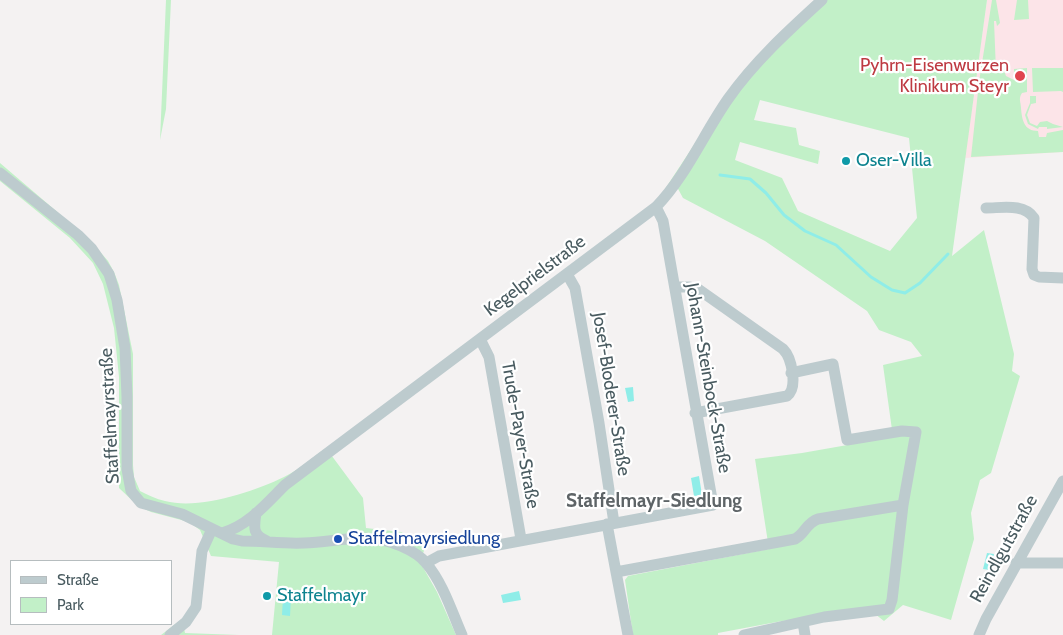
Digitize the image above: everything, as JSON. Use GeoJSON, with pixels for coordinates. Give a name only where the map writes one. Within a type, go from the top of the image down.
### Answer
{"type":"FeatureCollection","features":[{"type":"Feature","properties":{"kind":"street","name":"Kegelprielstraße"},"geometry":{"type":"LineString","coordinates":[[217,531],[234,529],[256,513],[285,484],[656,207],[676,184],[707,130],[739,83],[760,58],[822,0]]}},
{"type":"Feature","properties":{"kind":"street","name":"Staffelmayrstraße"},"geometry":{"type":"LineString","coordinates":[[0,173],[78,236],[92,249],[109,274],[117,300],[125,348],[127,469],[131,492],[142,503],[182,514],[233,539],[242,541],[304,543],[371,537],[409,549],[426,563],[434,575],[462,635]]}},
{"type":"Feature","properties":{"kind":"street","name":"Johann-Steinbock-Straße"},"geometry":{"type":"LineString","coordinates":[[426,563],[439,556],[521,539],[713,505],[663,221],[656,207]]}},
{"type":"Feature","properties":{"kind":"street"},"geometry":{"type":"LineString","coordinates":[[986,208],[1014,207],[1031,213],[1034,218],[1032,270],[1034,275],[1063,278]]}},
{"type":"Feature","properties":{"kind":"street","name":"Josef-Bloderer-Straße"},"geometry":{"type":"LineString","coordinates":[[567,274],[575,288],[599,423],[616,572],[628,635]]}},
{"type":"Feature","properties":{"kind":"street"},"geometry":{"type":"LineString","coordinates":[[675,287],[698,289],[783,349],[787,353],[791,373],[793,388],[791,394],[787,396],[696,413]]}},
{"type":"Feature","properties":{"kind":"street","name":"Trude-Payer-Straße"},"geometry":{"type":"LineString","coordinates":[[480,338],[489,357],[521,539]]}},
{"type":"Feature","properties":{"kind":"street"},"geometry":{"type":"LineString","coordinates":[[744,635],[824,616],[889,609],[892,600],[903,505],[916,432],[902,431],[847,440],[833,364],[791,373]]}},
{"type":"Feature","properties":{"kind":"street","name":"Reindlgutstraße"},"geometry":{"type":"LineString","coordinates":[[979,635],[1016,563],[1063,481]]}},
{"type":"Feature","properties":{"kind":"street"},"geometry":{"type":"LineString","coordinates":[[616,572],[795,539],[799,537],[808,524],[818,519],[903,505]]}},
{"type":"Feature","properties":{"kind":"street"},"geometry":{"type":"LineString","coordinates":[[256,513],[254,525],[256,534],[258,538],[267,541]]}},
{"type":"Feature","properties":{"kind":"street"},"geometry":{"type":"LineString","coordinates":[[170,635],[186,622],[196,607],[202,551],[217,531]]}},
{"type":"Feature","properties":{"kind":"street"},"geometry":{"type":"LineString","coordinates":[[1016,563],[1063,563]]}},
{"type":"Feature","properties":{"kind":"street"},"geometry":{"type":"LineString","coordinates":[[803,622],[805,635]]}},
{"type":"Feature","properties":{"kind":"shaded area","name":"Pyhrn-Eisenwurzen Klinikum Steyr"},"geometry":{"type":"Polygon","coordinates":[[[987,0],[1063,0],[1063,152],[965,158],[987,0]]]}},
{"type":"Feature","properties":{"kind":"green space"},"geometry":{"type":"Polygon","coordinates":[[[166,0],[171,0],[166,109],[160,140],[166,0]]]}},
{"type":"Feature","properties":{"kind":"green space"},"geometry":{"type":"Polygon","coordinates":[[[816,0],[987,0],[952,256],[984,230],[1014,354],[1012,371],[1020,376],[991,473],[980,480],[971,513],[974,539],[951,620],[903,605],[884,621],[875,614],[782,621],[718,633],[718,635],[633,635],[625,580],[628,576],[769,549],[755,459],[893,437],[883,365],[922,356],[911,342],[879,330],[867,311],[765,241],[683,198],[677,187],[665,189],[738,78],[816,0]],[[760,100],[754,120],[796,128],[799,145],[820,151],[818,164],[740,142],[735,160],[782,178],[798,211],[890,251],[917,218],[909,138],[760,100]]]}},
{"type":"Feature","properties":{"kind":"green space"},"geometry":{"type":"Polygon","coordinates":[[[992,0],[996,0],[1000,23],[997,26],[996,21],[994,21],[996,71],[998,71],[997,63],[1003,68],[1006,76],[1014,80],[1014,69],[1027,68],[1027,92],[1022,93],[1020,99],[1023,121],[1033,131],[1038,131],[1039,137],[1046,137],[1047,133],[1063,130],[1063,152],[971,157],[979,82],[992,0]]]}},
{"type":"Feature","properties":{"kind":"green space"},"geometry":{"type":"Polygon","coordinates":[[[1017,0],[1028,0],[1029,19],[1014,20],[1017,0]]]}},
{"type":"Feature","properties":{"kind":"green space"},"geometry":{"type":"Polygon","coordinates":[[[1032,68],[1063,68],[1063,92],[1033,92],[1032,68]]]}},
{"type":"Feature","properties":{"kind":"green space"},"geometry":{"type":"Polygon","coordinates":[[[1030,96],[1036,96],[1036,103],[1031,104],[1027,115],[1030,123],[1037,126],[1040,122],[1047,121],[1063,127],[1047,129],[1047,127],[1039,127],[1038,129],[1028,124],[1025,115],[1030,103],[1030,96]]]}},
{"type":"Feature","properties":{"kind":"green space"},"geometry":{"type":"Polygon","coordinates":[[[0,163],[90,240],[108,261],[114,272],[119,285],[133,354],[133,465],[134,477],[140,491],[158,499],[179,503],[194,503],[226,498],[242,494],[290,474],[326,448],[363,498],[366,528],[401,532],[426,545],[420,562],[437,592],[456,635],[272,635],[279,562],[211,556],[200,530],[189,522],[151,512],[138,506],[119,488],[119,377],[114,328],[103,284],[93,263],[70,238],[0,181],[0,163]]]}},
{"type":"Feature","properties":{"kind":"green space"},"geometry":{"type":"Polygon","coordinates":[[[182,619],[185,633],[239,635],[161,635],[182,619]]]}},
{"type":"Feature","properties":{"kind":"water"},"geometry":{"type":"Polygon","coordinates":[[[633,387],[634,401],[628,402],[625,388],[633,387]]]}},
{"type":"Feature","properties":{"kind":"water"},"geometry":{"type":"Polygon","coordinates":[[[699,476],[702,495],[694,496],[691,478],[699,476]]]}},
{"type":"Feature","properties":{"kind":"water"},"geometry":{"type":"Polygon","coordinates":[[[987,553],[994,554],[990,570],[983,569],[987,553]]]}},
{"type":"Feature","properties":{"kind":"water"},"geometry":{"type":"Polygon","coordinates":[[[519,591],[521,600],[503,603],[501,595],[519,591]]]}},
{"type":"Feature","properties":{"kind":"water"},"geometry":{"type":"Polygon","coordinates":[[[283,597],[291,597],[290,616],[282,615],[283,597]]]}},
{"type":"Feature","properties":{"kind":"waterway"},"geometry":{"type":"LineString","coordinates":[[720,175],[750,179],[766,193],[784,215],[805,231],[836,245],[871,277],[892,290],[905,293],[920,283],[948,254]]}},
{"type":"Feature","properties":{"kind":"place","name":"Pyhrn-Eisenwurzen Klinikum Steyr"},"geometry":{"type":"Point","coordinates":[1020,76]}},
{"type":"Feature","properties":{"kind":"place","name":"Oser-Villa"},"geometry":{"type":"Point","coordinates":[846,161]}},
{"type":"Feature","properties":{"kind":"place","name":"Staffelmayrsiedlung"},"geometry":{"type":"Point","coordinates":[338,539]}},
{"type":"Feature","properties":{"kind":"place","name":"Staffelmayr"},"geometry":{"type":"Point","coordinates":[267,596]}},
{"type":"Feature","properties":{"kind":"district","name":"Staffelmayr-Siedlung"},"geometry":{"type":"Point","coordinates":[654,501]}}]}
